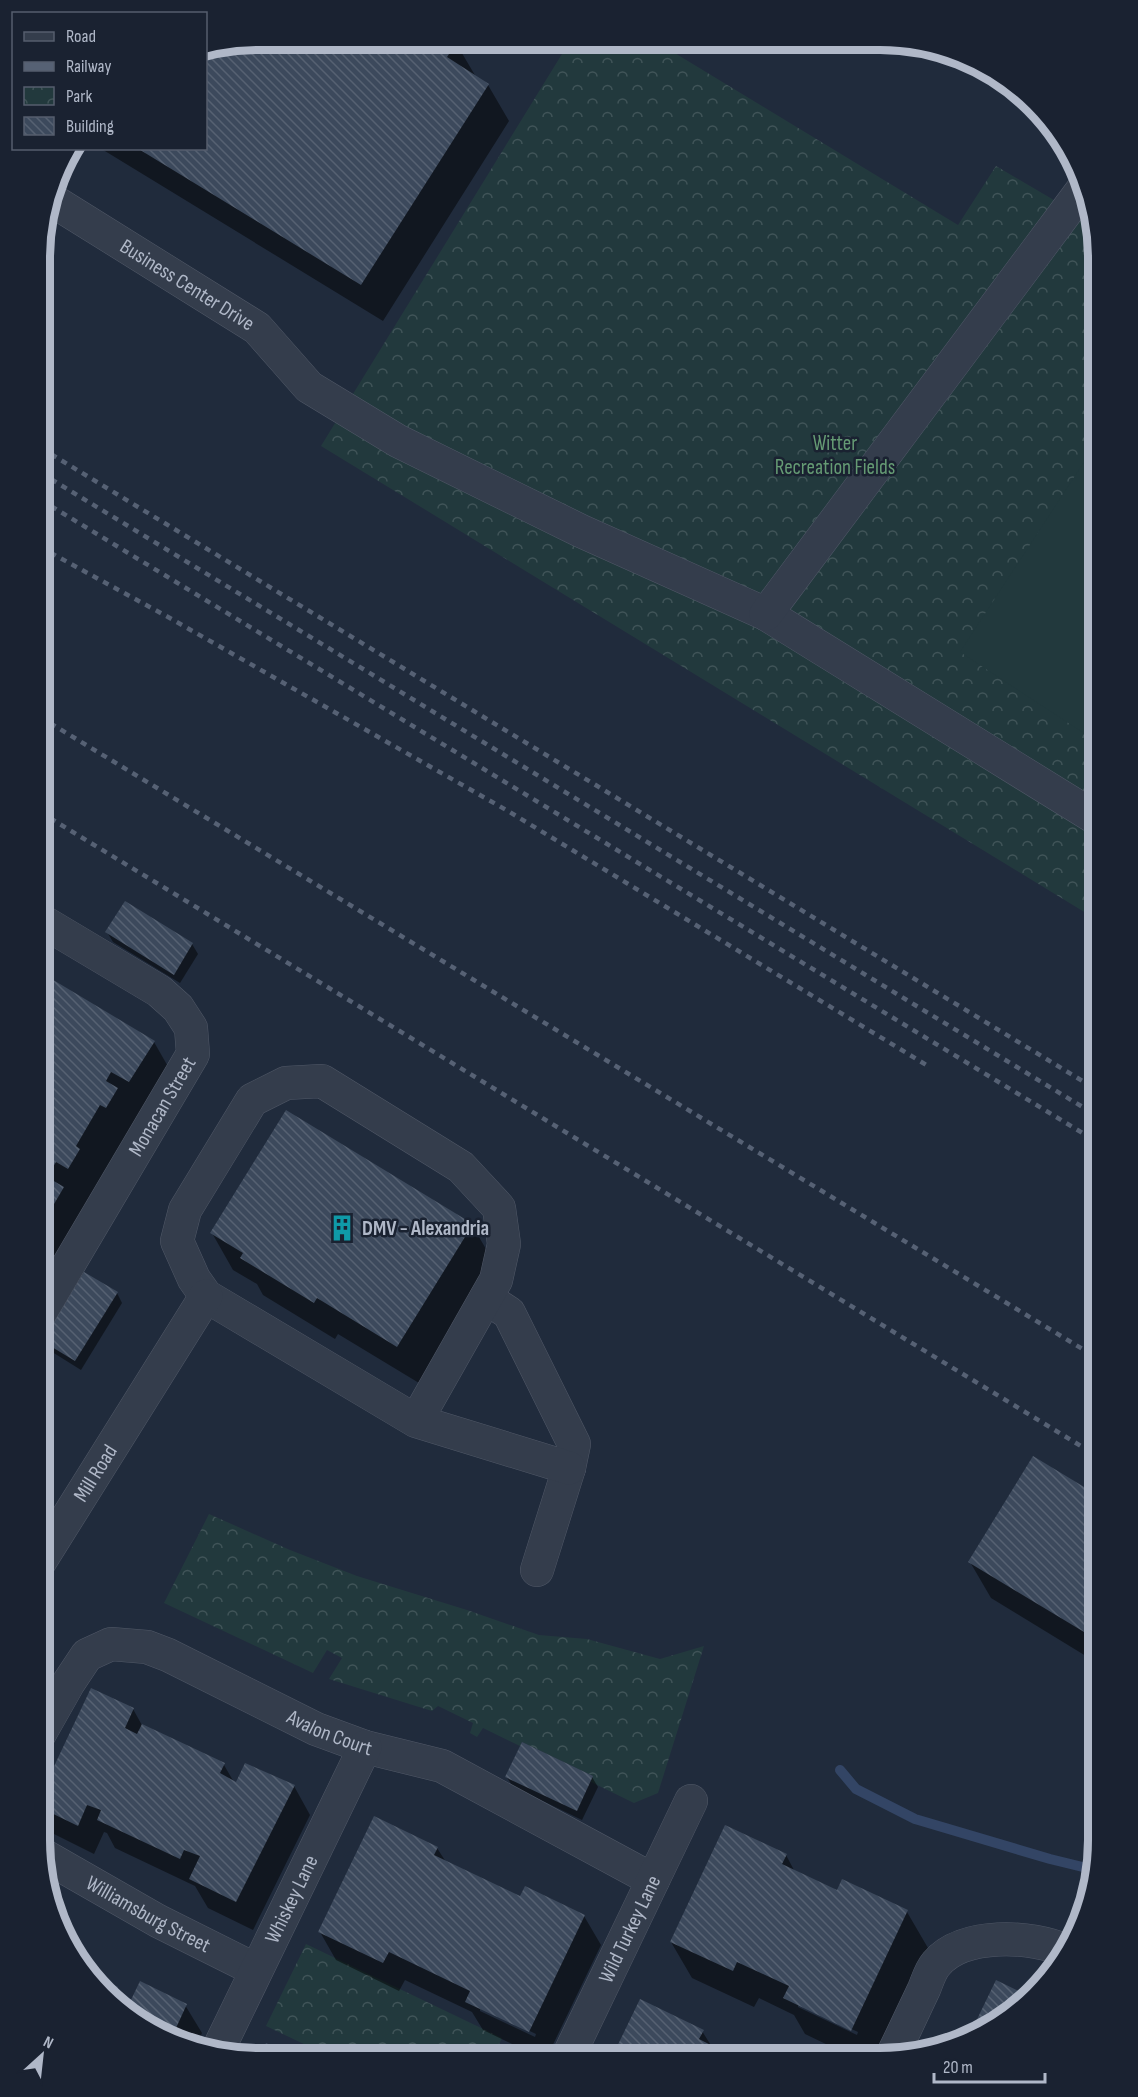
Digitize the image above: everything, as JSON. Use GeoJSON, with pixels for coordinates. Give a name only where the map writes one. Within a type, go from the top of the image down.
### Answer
{"type":"FeatureCollection","features":[{"type":"Feature","properties":{"kind":"street"},"geometry":{"type":"LineString","coordinates":[[766,614],[1078,195]]}},
{"type":"Feature","properties":{"kind":"street","name":"Business Center Drive"},"geometry":{"type":"LineString","coordinates":[[57,203],[257,328],[309,387],[398,441],[581,531],[766,614],[1088,813]]}},
{"type":"Feature","properties":{"kind":"street","name":"Monacan Street"},"geometry":{"type":"LineString","coordinates":[[50,926],[159,991],[178,1008],[191,1028],[193,1054],[50,1287]]}},
{"type":"Feature","properties":{"kind":"street"},"geometry":{"type":"LineString","coordinates":[[416,1421],[496,1280],[504,1244],[499,1208],[461,1167],[322,1081],[286,1083],[252,1100],[185,1210],[177,1241],[194,1279],[206,1296],[416,1421],[569,1468]]}},
{"type":"Feature","properties":{"kind":"street","name":"Mill Road"},"geometry":{"type":"LineString","coordinates":[[50,1545],[206,1296]]}},
{"type":"Feature","properties":{"kind":"street"},"geometry":{"type":"LineString","coordinates":[[486,1298],[509,1313],[574,1444],[569,1468],[537,1570]]}},
{"type":"Feature","properties":{"kind":"street","name":"Avalon Court"},"geometry":{"type":"LineString","coordinates":[[50,1716],[87,1655],[111,1644],[147,1647],[168,1655],[316,1728],[365,1747],[442,1766],[653,1880]]}},
{"type":"Feature","properties":{"kind":"street","name":"Whiskey Lane"},"geometry":{"type":"LineString","coordinates":[[221,2044],[365,1747]]}},
{"type":"Feature","properties":{"kind":"street","name":"Wild Turkey Lane"},"geometry":{"type":"LineString","coordinates":[[572,2048],[691,1801]]}},
{"type":"Feature","properties":{"kind":"street","name":"Williamsburg Street"},"geometry":{"type":"LineString","coordinates":[[51,1860],[158,1921],[256,1970]]}},
{"type":"Feature","properties":{"kind":"street"},"geometry":{"type":"LineString","coordinates":[[896,2047],[935,1964],[949,1953],[975,1942],[1003,1939],[1023,1940],[1058,1949]]}},
{"type":"Feature","properties":{"kind":"green space","name":"Witter Recreation Fields"},"geometry":{"type":"Polygon","coordinates":[[[564,50],[670,50],[958,225],[996,166],[1085,218],[1088,257],[1088,914],[321,446],[564,50]]]}},
{"type":"Feature","properties":{"kind":"green space"},"geometry":{"type":"Polygon","coordinates":[[[1088,456],[1088,736],[960,652],[1088,456]]]}},
{"type":"Feature","properties":{"kind":"green space"},"geometry":{"type":"Polygon","coordinates":[[[209,1514],[290,1550],[357,1576],[539,1635],[587,1639],[660,1659],[704,1646],[658,1793],[634,1803],[591,1782],[593,1776],[522,1742],[520,1746],[483,1728],[477,1737],[470,1733],[473,1723],[438,1706],[432,1711],[329,1679],[342,1658],[327,1650],[313,1673],[164,1603],[209,1514]]]}},
{"type":"Feature","properties":{"kind":"green space"},"geometry":{"type":"Polygon","coordinates":[[[306,1944],[502,2038],[497,2048],[312,2048],[266,2026],[306,1944]]]}},
{"type":"Feature","properties":{"kind":"building"},"geometry":{"type":"Polygon","coordinates":[[[257,50],[452,50],[447,57],[489,84],[361,285],[140,150],[207,150],[207,56],[230,51],[257,50]]]}},
{"type":"Feature","properties":{"kind":"building"},"geometry":{"type":"Polygon","coordinates":[[[125,901],[193,943],[174,975],[105,932],[125,901]]]}},
{"type":"Feature","properties":{"kind":"building"},"geometry":{"type":"Polygon","coordinates":[[[50,978],[155,1041],[129,1082],[111,1072],[106,1081],[118,1088],[106,1108],[100,1105],[76,1146],[80,1149],[68,1169],[56,1162],[50,1172],[50,978]]]}},
{"type":"Feature","properties":{"kind":"building","name":"DMV - Alexandria"},"geometry":{"type":"Polygon","coordinates":[[[286,1110],[473,1224],[397,1347],[317,1298],[314,1303],[240,1258],[243,1253],[210,1233],[286,1110]]]}},
{"type":"Feature","properties":{"kind":"building"},"geometry":{"type":"Polygon","coordinates":[[[50,1179],[64,1187],[50,1211],[50,1179]]]}},
{"type":"Feature","properties":{"kind":"building"},"geometry":{"type":"Polygon","coordinates":[[[84,1272],[118,1292],[75,1361],[50,1346],[50,1328],[84,1272]]]}},
{"type":"Feature","properties":{"kind":"building"},"geometry":{"type":"Polygon","coordinates":[[[1033,1456],[1088,1489],[1088,1634],[968,1562],[1033,1456]]]}},
{"type":"Feature","properties":{"kind":"building"},"geometry":{"type":"Polygon","coordinates":[[[91,1688],[134,1708],[125,1728],[137,1734],[142,1724],[225,1763],[220,1773],[236,1782],[245,1763],[295,1785],[236,1902],[189,1879],[200,1856],[184,1850],[180,1859],[97,1820],[101,1810],[87,1805],[78,1826],[50,1812],[50,1775],[91,1688]]]}},
{"type":"Feature","properties":{"kind":"building"},"geometry":{"type":"Polygon","coordinates":[[[522,1742],[593,1776],[577,1811],[505,1777],[522,1742]]]}},
{"type":"Feature","properties":{"kind":"building"},"geometry":{"type":"Polygon","coordinates":[[[374,1816],[438,1847],[434,1855],[520,1896],[525,1886],[585,1915],[529,2032],[465,2002],[470,1991],[389,1952],[383,1963],[318,1932],[374,1816]]]}},
{"type":"Feature","properties":{"kind":"building"},"geometry":{"type":"Polygon","coordinates":[[[725,1825],[787,1854],[782,1864],[837,1890],[842,1879],[908,1910],[851,2031],[783,1998],[789,1986],[737,1962],[733,1971],[670,1942],[725,1825]]]}},
{"type":"Feature","properties":{"kind":"building"},"geometry":{"type":"Polygon","coordinates":[[[104,1980],[118,1987],[115,1992],[104,1980]]]}},
{"type":"Feature","properties":{"kind":"building"},"geometry":{"type":"Polygon","coordinates":[[[996,1980],[1022,1992],[996,2012],[974,2025],[996,1980]]]}},
{"type":"Feature","properties":{"kind":"building"},"geometry":{"type":"Polygon","coordinates":[[[140,1981],[187,2004],[175,2031],[153,2020],[129,2003],[140,1981]]]}},
{"type":"Feature","properties":{"kind":"building"},"geometry":{"type":"Polygon","coordinates":[[[640,1999],[704,2030],[699,2039],[717,2048],[616,2048],[640,1999]]]}},
{"type":"Feature","properties":{"kind":"building"},"geometry":{"type":"Polygon","coordinates":[[[266,2043],[277,2048],[264,2048],[266,2043]]]}},
{"type":"Feature","properties":{"kind":"waterway"},"geometry":{"type":"LineString","coordinates":[[840,1770],[856,1789],[915,1819],[1086,1868]]}},
{"type":"Feature","properties":{"kind":"railway"},"geometry":{"type":"LineString","coordinates":[[50,453],[1088,1084]]}},
{"type":"Feature","properties":{"kind":"railway"},"geometry":{"type":"LineString","coordinates":[[50,478],[1088,1110]]}},
{"type":"Feature","properties":{"kind":"railway"},"geometry":{"type":"LineString","coordinates":[[50,505],[1088,1136]]}},
{"type":"Feature","properties":{"kind":"railway"},"geometry":{"type":"LineString","coordinates":[[50,552],[168,617],[508,811],[928,1066]]}},
{"type":"Feature","properties":{"kind":"railway"},"geometry":{"type":"LineString","coordinates":[[50,723],[1088,1352]]}},
{"type":"Feature","properties":{"kind":"railway"},"geometry":{"type":"LineString","coordinates":[[50,818],[1088,1450]]}},
{"type":"Feature","properties":{"kind":"place","name":"DMV - Alexandria"},"geometry":{"type":"Point","coordinates":[342,1228]}}]}
